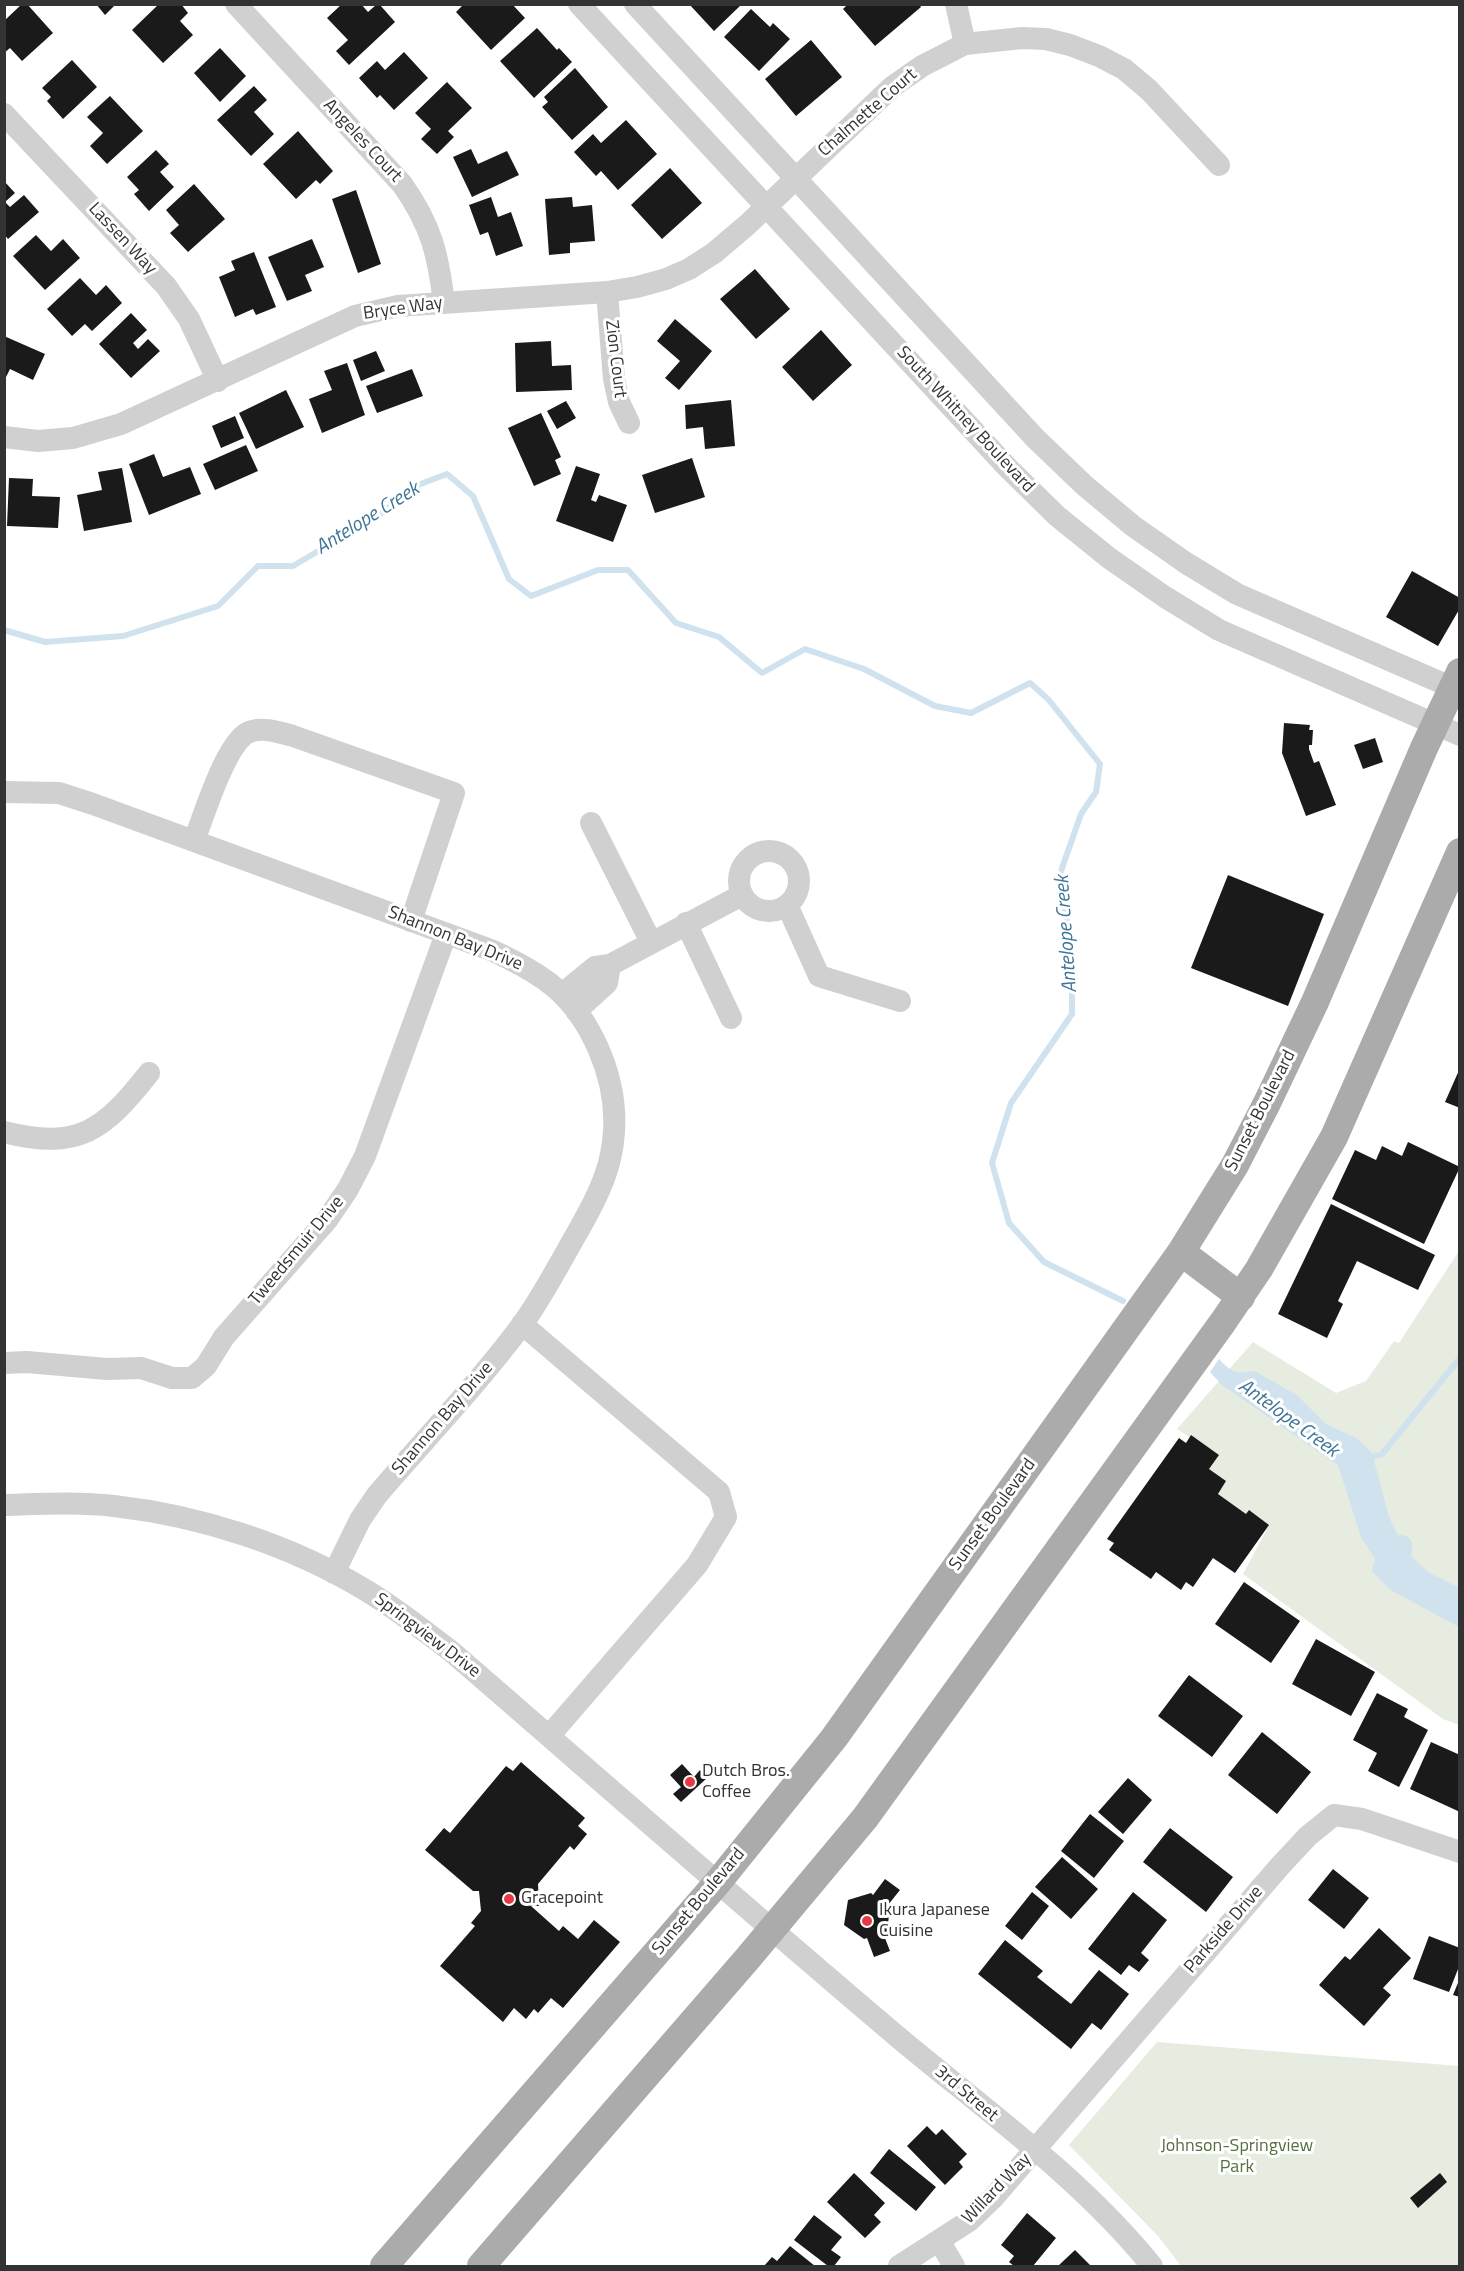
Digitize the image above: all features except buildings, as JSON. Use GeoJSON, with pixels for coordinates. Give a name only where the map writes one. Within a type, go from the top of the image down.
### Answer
{"type":"FeatureCollection","features":[{"type":"Feature","properties":{"kind":"main road","name":"Sunset Boulevard"},"geometry":{"type":"LineString","coordinates":[[384,2266],[718,1882],[834,1738],[1181,1252],[1235,1165],[1267,1103],[1447,730],[1457,684]]}},
{"type":"Feature","properties":{"kind":"main road"},"geometry":{"type":"LineString","coordinates":[[481,2266],[773,1929],[865,1818],[1241,1296],[1301,1197],[1334,1137],[1460,852]]}},
{"type":"Feature","properties":{"kind":"main road"},"geometry":{"type":"LineString","coordinates":[[1181,1252],[1241,1296]]}},
{"type":"Feature","properties":{"kind":"street","name":"Angeles Court"},"geometry":{"type":"LineString","coordinates":[[236,4],[402,184],[420,210],[432,235],[444,303]]}},
{"type":"Feature","properties":{"kind":"street","name":"South Whitney Boulevard"},"geometry":{"type":"LineString","coordinates":[[579,4],[1007,467],[1057,516],[1109,558],[1165,597],[1219,630],[1447,730]]}},
{"type":"Feature","properties":{"kind":"street"},"geometry":{"type":"LineString","coordinates":[[635,4],[1035,438],[1084,485],[1133,526],[1237,594],[1457,684]]}},
{"type":"Feature","properties":{"kind":"street"},"geometry":{"type":"LineString","coordinates":[[956,4],[965,44]]}},
{"type":"Feature","properties":{"kind":"street","name":"Chalmette Court"},"geometry":{"type":"LineString","coordinates":[[766,206],[892,87],[922,66],[965,44],[1022,38],[1046,39],[1070,45],[1124,69],[1149,90],[1219,165]]}},
{"type":"Feature","properties":{"kind":"street","name":"Lassen Way"},"geometry":{"type":"LineString","coordinates":[[4,114],[166,286],[189,319],[218,381]]}},
{"type":"Feature","properties":{"kind":"street","name":"Bryce Way"},"geometry":{"type":"LineString","coordinates":[[4,437],[38,441],[73,438],[121,424],[355,316],[398,306],[607,292],[637,287],[689,269],[714,253],[766,206]]}},
{"type":"Feature","properties":{"kind":"street","name":"Zion Court"},"geometry":{"type":"LineString","coordinates":[[607,292],[614,379],[619,402],[629,423]]}},
{"type":"Feature","properties":{"kind":"street"},"geometry":{"type":"LineString","coordinates":[[194,841],[230,751],[248,733],[268,730],[293,735],[454,793],[411,921]]}},
{"type":"Feature","properties":{"kind":"street","name":"Shannon Bay Drive"},"geometry":{"type":"LineString","coordinates":[[4,792],[59,793],[411,921],[526,966],[550,982],[569,1002],[591,1033],[613,1092],[614,1133],[609,1164],[584,1221],[522,1324],[377,1495],[360,1520],[334,1573]]}},
{"type":"Feature","properties":{"kind":"street"},"geometry":{"type":"LineString","coordinates":[[591,823],[651,942]]}},
{"type":"Feature","properties":{"kind":"street"},"geometry":{"type":"LineString","coordinates":[[766,850],[778,852],[789,858],[796,867],[799,879],[798,890],[787,905],[771,912],[759,910],[749,904],[742,895],[738,883],[740,871],[746,861],[755,854],[766,850]]}},
{"type":"Feature","properties":{"kind":"street"},"geometry":{"type":"LineString","coordinates":[[569,1002],[607,983],[610,965],[742,895]]}},
{"type":"Feature","properties":{"kind":"street"},"geometry":{"type":"LineString","coordinates":[[787,905],[819,976],[900,1001]]}},
{"type":"Feature","properties":{"kind":"street"},"geometry":{"type":"LineString","coordinates":[[686,923],[731,1018]]}},
{"type":"Feature","properties":{"kind":"street","name":"Tweedsmuir Drive"},"geometry":{"type":"LineString","coordinates":[[4,1363],[27,1362],[107,1369],[141,1368],[172,1378],[192,1378],[206,1366],[224,1337],[327,1220],[348,1189],[365,1156],[446,934]]}},
{"type":"Feature","properties":{"kind":"street"},"geometry":{"type":"LineString","coordinates":[[4,1132],[53,1140],[82,1135],[104,1123],[126,1102],[149,1073]]}},
{"type":"Feature","properties":{"kind":"street"},"geometry":{"type":"LineString","coordinates":[[522,1324],[719,1492],[726,1518],[697,1565],[549,1736]]}},
{"type":"Feature","properties":{"kind":"street","name":"Springview Drive"},"geometry":{"type":"LineString","coordinates":[[4,1504],[82,1504],[159,1513],[236,1532],[334,1573],[409,1618],[452,1652],[718,1882]]}},
{"type":"Feature","properties":{"kind":"street","name":"Parkside Drive"},"geometry":{"type":"LineString","coordinates":[[1034,2150],[1280,1866],[1308,1836],[1334,1815],[1362,1819],[1460,1852]]}},
{"type":"Feature","properties":{"kind":"street","name":"3rd Street"},"geometry":{"type":"LineString","coordinates":[[718,1882],[1103,2211],[1152,2266]]}},
{"type":"Feature","properties":{"kind":"street","name":"Willard Way"},"geometry":{"type":"LineString","coordinates":[[899,2266],[909,2258],[940,2242],[969,2221],[993,2198],[1034,2150]]}},
{"type":"Feature","properties":{"kind":"street"},"geometry":{"type":"LineString","coordinates":[[940,2242],[954,2266]]}},
{"type":"Feature","properties":{"kind":"green space"},"geometry":{"type":"Polygon","coordinates":[[[1459,1251],[1459,1725],[1443,1719],[1243,1574],[1269,1525],[1249,1510],[1246,1514],[1218,1494],[1226,1481],[1209,1469],[1219,1455],[1177,1429],[1253,1342],[1336,1393],[1366,1381],[1394,1341],[1399,1343],[1459,1251]]]}},
{"type":"Feature","properties":{"kind":"green space","name":"Johnson-Springview Park"},"geometry":{"type":"Polygon","coordinates":[[[1157,2042],[1459,2066],[1459,2266],[1181,2266],[1158,2236],[1069,2145],[1157,2042]]]}},
{"type":"Feature","properties":{"kind":"water"},"geometry":{"type":"Polygon","coordinates":[[[1219,1359],[1231,1370],[1255,1371],[1298,1396],[1326,1424],[1358,1439],[1372,1453],[1389,1517],[1398,1535],[1407,1536],[1411,1541],[1411,1556],[1428,1572],[1459,1588],[1459,1627],[1389,1589],[1372,1571],[1375,1559],[1361,1537],[1338,1465],[1222,1385],[1210,1372],[1219,1359]]]}},
{"type":"Feature","properties":{"kind":"waterway","name":"Antelope Creek"},"geometry":{"type":"LineString","coordinates":[[4,630],[45,642],[123,636],[218,606],[258,566],[293,566],[379,515],[418,485],[447,474],[473,496],[509,579],[531,596],[598,570],[628,570],[676,623],[719,637],[762,673],[805,649],[864,669],[935,706],[971,713],[1030,683],[1048,699],[1100,764],[1096,792],[1081,814],[1060,874],[1072,955],[1072,1014],[1011,1103],[992,1163],[1009,1223],[1044,1262],[1123,1301]]}},
{"type":"Feature","properties":{"kind":"waterway"},"geometry":{"type":"LineString","coordinates":[[1366,1459],[1382,1454],[1460,1358]]}},
{"type":"Feature","properties":{"kind":"place","name":"Dutch Bros. Coffee"},"geometry":{"type":"Point","coordinates":[690,1782]}},
{"type":"Feature","properties":{"kind":"place","name":"Gracepoint"},"geometry":{"type":"Point","coordinates":[509,1899]}},
{"type":"Feature","properties":{"kind":"place","name":"Ikura Japanese Cuisine"},"geometry":{"type":"Point","coordinates":[867,1921]}}]}
